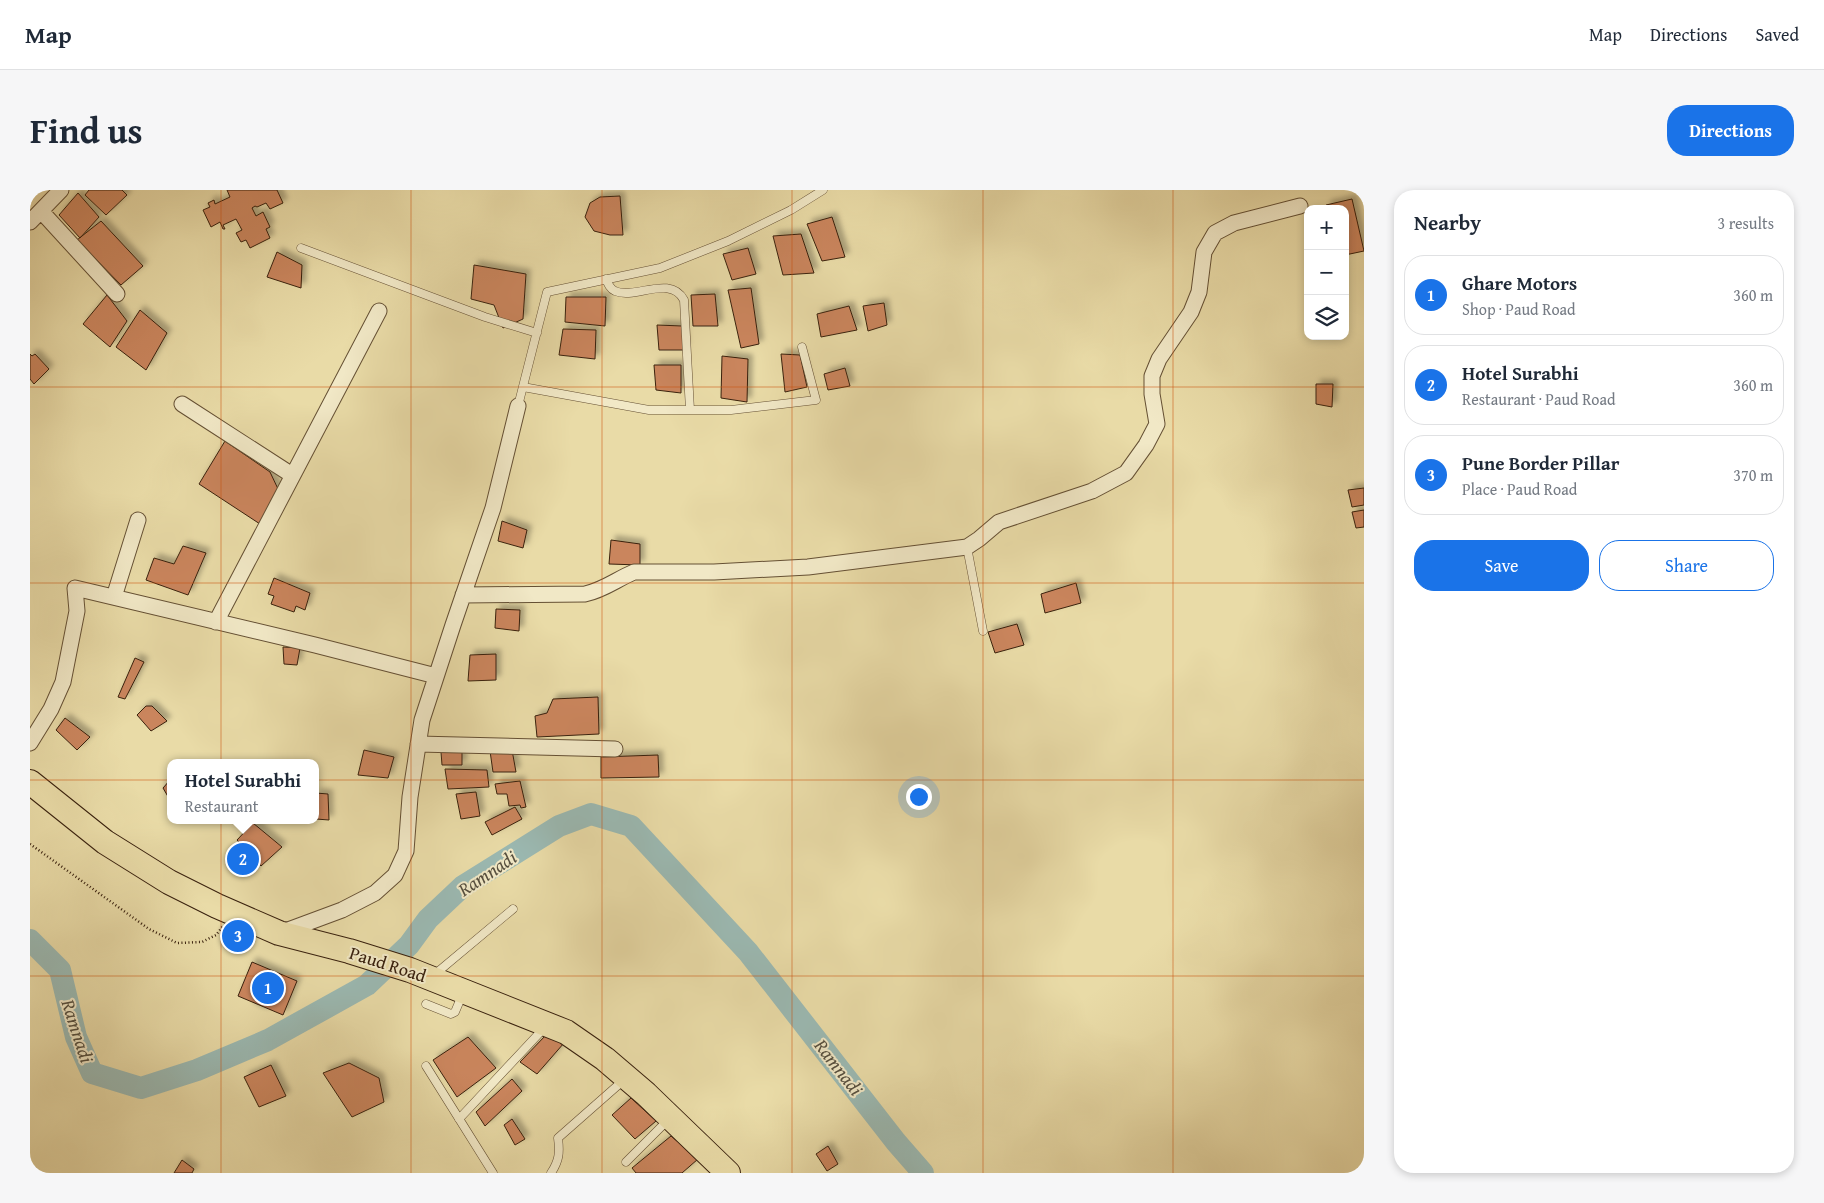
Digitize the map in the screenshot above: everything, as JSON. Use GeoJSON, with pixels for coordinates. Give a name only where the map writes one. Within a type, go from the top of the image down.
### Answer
{"type":"FeatureCollection","features":[{"type":"Feature","properties":{"kind":"main road","name":"Paud Road"},"geometry":{"type":"LineString","coordinates":[[30,782],[105,842],[169,882],[232,912],[279,933],[349,951],[420,974],[548,1024],[571,1036],[605,1059],[626,1077],[728,1173]]}},
{"type":"Feature","properties":{"kind":"street"},"geometry":{"type":"LineString","coordinates":[[30,222],[44,201],[61,190]]}},
{"type":"Feature","properties":{"kind":"street"},"geometry":{"type":"LineString","coordinates":[[44,201],[117,294]]}},
{"type":"Feature","properties":{"kind":"street"},"geometry":{"type":"LineString","coordinates":[[463,595],[585,594],[599,592],[623,576],[634,572],[714,572],[808,567],[967,547],[999,522],[1092,491],[1126,473],[1146,445],[1157,424],[1152,394],[1152,376],[1159,359],[1191,312],[1199,292],[1204,252],[1215,233],[1234,223],[1300,206]]}},
{"type":"Feature","properties":{"kind":"street"},"geometry":{"type":"LineString","coordinates":[[216,622],[379,311]]}},
{"type":"Feature","properties":{"kind":"street"},"geometry":{"type":"LineString","coordinates":[[182,404],[292,475]]}},
{"type":"Feature","properties":{"kind":"street"},"geometry":{"type":"LineString","coordinates":[[279,933],[342,910],[375,893],[395,875],[406,851],[410,797],[422,720],[493,508],[518,406]]}},
{"type":"Feature","properties":{"kind":"street"},"geometry":{"type":"LineString","coordinates":[[114,597],[138,520]]}},
{"type":"Feature","properties":{"kind":"street"},"geometry":{"type":"LineString","coordinates":[[30,743],[51,709],[63,682],[77,611],[75,588],[436,676]]}},
{"type":"Feature","properties":{"kind":"street"},"geometry":{"type":"LineString","coordinates":[[418,744],[616,749]]}},
{"type":"Feature","properties":{"kind":"lane"},"geometry":{"type":"LineString","coordinates":[[518,406],[547,292],[660,268],[728,241],[791,210],[823,190]]}},
{"type":"Feature","properties":{"kind":"lane"},"geometry":{"type":"LineString","coordinates":[[301,248],[476,314],[537,333]]}},
{"type":"Feature","properties":{"kind":"lane"},"geometry":{"type":"LineString","coordinates":[[606,280],[610,288],[621,293],[668,288],[677,291],[681,295],[684,300],[690,410]]}},
{"type":"Feature","properties":{"kind":"lane"},"geometry":{"type":"LineString","coordinates":[[523,387],[649,410],[731,410],[816,400],[802,347]]}},
{"type":"Feature","properties":{"kind":"lane"},"geometry":{"type":"LineString","coordinates":[[967,547],[983,631]]}},
{"type":"Feature","properties":{"kind":"lane"},"geometry":{"type":"LineString","coordinates":[[420,974],[513,909]]}},
{"type":"Feature","properties":{"kind":"lane"},"geometry":{"type":"LineString","coordinates":[[426,1004],[451,1014],[455,1012],[464,991]]}},
{"type":"Feature","properties":{"kind":"lane"},"geometry":{"type":"LineString","coordinates":[[459,1118],[548,1024]]}},
{"type":"Feature","properties":{"kind":"lane"},"geometry":{"type":"LineString","coordinates":[[426,1066],[493,1173]]}},
{"type":"Feature","properties":{"kind":"lane"},"geometry":{"type":"LineString","coordinates":[[551,1173],[558,1163],[560,1153],[558,1138],[626,1077]]}},
{"type":"Feature","properties":{"kind":"lane"},"geometry":{"type":"LineString","coordinates":[[626,1162],[671,1118]]}},
{"type":"Feature","properties":{"kind":"path"},"geometry":{"type":"LineString","coordinates":[[30,844],[149,929],[177,943],[202,942],[216,935],[232,912]]}},
{"type":"Feature","properties":{"kind":"building"},"geometry":{"type":"Polygon","coordinates":[[[89,190],[122,190],[127,195],[106,215],[85,195],[89,190]]]}},
{"type":"Feature","properties":{"kind":"building"},"geometry":{"type":"Polygon","coordinates":[[[227,190],[277,190],[283,203],[270,209],[266,203],[252,208],[256,216],[263,212],[270,227],[266,229],[270,238],[250,248],[246,240],[241,242],[236,233],[242,230],[236,219],[223,225],[225,229],[223,229],[220,222],[211,227],[203,210],[210,207],[208,203],[214,200],[215,204],[230,197],[227,190]]]}},
{"type":"Feature","properties":{"kind":"building"},"geometry":{"type":"Polygon","coordinates":[[[78,193],[99,217],[80,238],[59,215],[78,193]]]}},
{"type":"Feature","properties":{"kind":"building"},"geometry":{"type":"Polygon","coordinates":[[[620,196],[623,235],[610,235],[594,231],[585,217],[590,203],[600,197],[620,196]]]}},
{"type":"Feature","properties":{"kind":"building"},"geometry":{"type":"Polygon","coordinates":[[[1352,199],[1364,251],[1349,254],[1349,205],[1326,205],[1352,199]]]}},
{"type":"Feature","properties":{"kind":"building"},"geometry":{"type":"Polygon","coordinates":[[[832,217],[845,257],[822,261],[807,224],[832,217]]]}},
{"type":"Feature","properties":{"kind":"building"},"geometry":{"type":"Polygon","coordinates":[[[101,221],[143,266],[121,285],[77,240],[101,221]]]}},
{"type":"Feature","properties":{"kind":"building"},"geometry":{"type":"Polygon","coordinates":[[[801,234],[814,273],[783,275],[773,236],[801,234]]]}},
{"type":"Feature","properties":{"kind":"building"},"geometry":{"type":"Polygon","coordinates":[[[748,248],[756,274],[732,280],[723,254],[748,248]]]}},
{"type":"Feature","properties":{"kind":"building"},"geometry":{"type":"Polygon","coordinates":[[[277,252],[302,265],[301,288],[267,277],[277,252]]]}},
{"type":"Feature","properties":{"kind":"building"},"geometry":{"type":"Polygon","coordinates":[[[474,265],[526,274],[523,319],[503,328],[494,305],[471,299],[474,265]]]}},
{"type":"Feature","properties":{"kind":"building"},"geometry":{"type":"Polygon","coordinates":[[[751,288],[759,344],[741,348],[728,290],[751,288]]]}},
{"type":"Feature","properties":{"kind":"building"},"geometry":{"type":"Polygon","coordinates":[[[715,294],[718,326],[693,326],[691,295],[715,294]]]}},
{"type":"Feature","properties":{"kind":"building"},"geometry":{"type":"Polygon","coordinates":[[[107,295],[127,321],[110,347],[83,324],[107,295]]]}},
{"type":"Feature","properties":{"kind":"building"},"geometry":{"type":"Polygon","coordinates":[[[566,297],[606,297],[605,326],[565,322],[566,297]]]}},
{"type":"Feature","properties":{"kind":"building"},"geometry":{"type":"Polygon","coordinates":[[[884,303],[887,325],[868,331],[863,306],[884,303]]]}},
{"type":"Feature","properties":{"kind":"building"},"geometry":{"type":"Polygon","coordinates":[[[849,306],[857,330],[821,337],[817,314],[849,306]]]}},
{"type":"Feature","properties":{"kind":"building"},"geometry":{"type":"Polygon","coordinates":[[[140,310],[167,333],[146,370],[116,347],[140,310]]]}},
{"type":"Feature","properties":{"kind":"building"},"geometry":{"type":"Polygon","coordinates":[[[657,325],[682,326],[684,350],[659,350],[657,325]]]}},
{"type":"Feature","properties":{"kind":"building"},"geometry":{"type":"Polygon","coordinates":[[[563,329],[596,330],[595,359],[559,355],[563,329]]]}},
{"type":"Feature","properties":{"kind":"building"},"geometry":{"type":"Polygon","coordinates":[[[30,354],[32,356],[35,354],[49,369],[34,384],[30,379],[30,354]]]}},
{"type":"Feature","properties":{"kind":"building"},"geometry":{"type":"Polygon","coordinates":[[[781,354],[800,355],[807,387],[785,392],[781,354]]]}},
{"type":"Feature","properties":{"kind":"building"},"geometry":{"type":"Polygon","coordinates":[[[722,356],[748,359],[747,402],[721,398],[722,356]]]}},
{"type":"Feature","properties":{"kind":"building"},"geometry":{"type":"Polygon","coordinates":[[[654,365],[681,365],[681,393],[656,390],[654,365]]]}},
{"type":"Feature","properties":{"kind":"building"},"geometry":{"type":"Polygon","coordinates":[[[845,368],[850,386],[828,390],[824,374],[845,368]]]}},
{"type":"Feature","properties":{"kind":"building"},"geometry":{"type":"Polygon","coordinates":[[[1316,384],[1333,384],[1332,407],[1316,404],[1316,384]]]}},
{"type":"Feature","properties":{"kind":"building"},"geometry":{"type":"Polygon","coordinates":[[[225,441],[270,472],[279,491],[260,524],[199,484],[225,441]]]}},
{"type":"Feature","properties":{"kind":"building"},"geometry":{"type":"Polygon","coordinates":[[[1364,488],[1364,505],[1352,507],[1348,490],[1364,488]]]}},
{"type":"Feature","properties":{"kind":"building"},"geometry":{"type":"Polygon","coordinates":[[[1364,510],[1364,527],[1356,528],[1352,512],[1364,510]]]}},
{"type":"Feature","properties":{"kind":"building"},"geometry":{"type":"Polygon","coordinates":[[[502,521],[527,530],[523,548],[498,541],[502,521]]]}},
{"type":"Feature","properties":{"kind":"building"},"geometry":{"type":"Polygon","coordinates":[[[611,540],[640,544],[640,565],[609,564],[611,540]]]}},
{"type":"Feature","properties":{"kind":"building"},"geometry":{"type":"Polygon","coordinates":[[[183,546],[206,553],[188,595],[146,580],[154,558],[174,564],[183,546]]]}},
{"type":"Feature","properties":{"kind":"building"},"geometry":{"type":"Polygon","coordinates":[[[274,578],[310,593],[305,610],[296,606],[294,612],[271,604],[274,596],[268,594],[274,578]]]}},
{"type":"Feature","properties":{"kind":"building"},"geometry":{"type":"Polygon","coordinates":[[[1076,583],[1081,603],[1045,613],[1041,594],[1076,583]]]}},
{"type":"Feature","properties":{"kind":"building"},"geometry":{"type":"Polygon","coordinates":[[[496,609],[520,610],[519,631],[495,628],[496,609]]]}},
{"type":"Feature","properties":{"kind":"building"},"geometry":{"type":"Polygon","coordinates":[[[1017,624],[1024,645],[995,653],[988,632],[1017,624]]]}},
{"type":"Feature","properties":{"kind":"building"},"geometry":{"type":"Polygon","coordinates":[[[283,647],[300,648],[297,665],[284,664],[283,647]]]}},
{"type":"Feature","properties":{"kind":"building"},"geometry":{"type":"Polygon","coordinates":[[[496,654],[496,680],[468,681],[470,655],[496,654]]]}},
{"type":"Feature","properties":{"kind":"building"},"geometry":{"type":"Polygon","coordinates":[[[135,658],[144,662],[125,699],[118,697],[135,658]]]}},
{"type":"Feature","properties":{"kind":"building"},"geometry":{"type":"Polygon","coordinates":[[[598,697],[599,734],[537,737],[535,716],[547,713],[553,699],[598,697]]]}},
{"type":"Feature","properties":{"kind":"building"},"geometry":{"type":"Polygon","coordinates":[[[146,706],[152,706],[167,721],[151,731],[137,715],[146,706]]]}},
{"type":"Feature","properties":{"kind":"building"},"geometry":{"type":"Polygon","coordinates":[[[65,718],[90,737],[77,750],[56,730],[65,718]]]}},
{"type":"Feature","properties":{"kind":"building"},"geometry":{"type":"Polygon","coordinates":[[[364,750],[394,757],[388,778],[358,775],[364,750]]]}},
{"type":"Feature","properties":{"kind":"building"},"geometry":{"type":"Polygon","coordinates":[[[512,750],[516,772],[493,772],[490,751],[512,750]]]}},
{"type":"Feature","properties":{"kind":"building"},"geometry":{"type":"Polygon","coordinates":[[[462,751],[462,765],[442,765],[441,752],[462,751]]]}},
{"type":"Feature","properties":{"kind":"building"},"geometry":{"type":"Polygon","coordinates":[[[658,755],[659,777],[601,778],[601,757],[658,755]]]}},
{"type":"Feature","properties":{"kind":"building"},"geometry":{"type":"Polygon","coordinates":[[[445,769],[487,770],[489,787],[448,789],[445,769]]]}},
{"type":"Feature","properties":{"kind":"building"},"geometry":{"type":"Polygon","coordinates":[[[520,781],[526,807],[521,808],[520,805],[509,806],[507,794],[497,794],[495,784],[520,781]]]}},
{"type":"Feature","properties":{"kind":"building"},"geometry":{"type":"Polygon","coordinates":[[[167,783],[167,795],[163,788],[167,783]]]}},
{"type":"Feature","properties":{"kind":"building"},"geometry":{"type":"Polygon","coordinates":[[[476,792],[480,816],[461,819],[456,794],[476,792]]]}},
{"type":"Feature","properties":{"kind":"building"},"geometry":{"type":"Polygon","coordinates":[[[319,793],[328,794],[329,820],[319,819],[319,793]]]}},
{"type":"Feature","properties":{"kind":"building"},"geometry":{"type":"Polygon","coordinates":[[[515,807],[522,819],[492,835],[485,822],[515,807]]]}},
{"type":"Feature","properties":{"kind":"building"},"geometry":{"type":"Polygon","coordinates":[[[254,824],[282,847],[261,866],[237,840],[254,824]]]}},
{"type":"Feature","properties":{"kind":"building"},"geometry":{"type":"Polygon","coordinates":[[[252,962],[297,981],[283,1015],[238,996],[252,962]]]}},
{"type":"Feature","properties":{"kind":"building"},"geometry":{"type":"Polygon","coordinates":[[[546,1035],[564,1043],[537,1074],[520,1062],[546,1035]]]}},
{"type":"Feature","properties":{"kind":"building"},"geometry":{"type":"Polygon","coordinates":[[[468,1037],[496,1068],[457,1097],[433,1060],[468,1037]]]}},
{"type":"Feature","properties":{"kind":"building"},"geometry":{"type":"Polygon","coordinates":[[[349,1063],[379,1078],[384,1102],[352,1117],[323,1073],[349,1063]]]}},
{"type":"Feature","properties":{"kind":"building"},"geometry":{"type":"Polygon","coordinates":[[[271,1065],[286,1096],[259,1107],[244,1077],[271,1065]]]}},
{"type":"Feature","properties":{"kind":"building"},"geometry":{"type":"Polygon","coordinates":[[[512,1079],[522,1091],[485,1126],[476,1112],[512,1079]]]}},
{"type":"Feature","properties":{"kind":"building"},"geometry":{"type":"Polygon","coordinates":[[[631,1098],[656,1121],[635,1139],[612,1115],[631,1098]]]}},
{"type":"Feature","properties":{"kind":"building"},"geometry":{"type":"Polygon","coordinates":[[[512,1119],[525,1139],[515,1145],[504,1125],[512,1119]]]}},
{"type":"Feature","properties":{"kind":"building"},"geometry":{"type":"Polygon","coordinates":[[[671,1136],[698,1159],[682,1173],[636,1173],[632,1168],[671,1136]]]}},
{"type":"Feature","properties":{"kind":"building"},"geometry":{"type":"Polygon","coordinates":[[[828,1146],[838,1164],[827,1171],[816,1154],[828,1146]]]}},
{"type":"Feature","properties":{"kind":"building"},"geometry":{"type":"Polygon","coordinates":[[[182,1160],[194,1169],[192,1173],[174,1173],[182,1160]]]}},
{"type":"Feature","properties":{"kind":"waterway","name":"Ramnadi"},"geometry":{"type":"LineString","coordinates":[[30,940],[60,970],[76,1037],[92,1073],[141,1088],[197,1070],[268,1040],[367,985],[409,945],[428,919],[463,886],[559,826],[591,814],[631,826],[748,952],[896,1142],[923,1173]]}},
{"type":"Feature","properties":{"kind":"place","name":"Hotel Surabhi"},"geometry":{"type":"Point","coordinates":[243,859]}},
{"type":"Feature","properties":{"kind":"place","name":"Pune Border Pillar"},"geometry":{"type":"Point","coordinates":[238,936]}},
{"type":"Feature","properties":{"kind":"place","name":"Ghare Motors"},"geometry":{"type":"Point","coordinates":[268,988]}}]}
